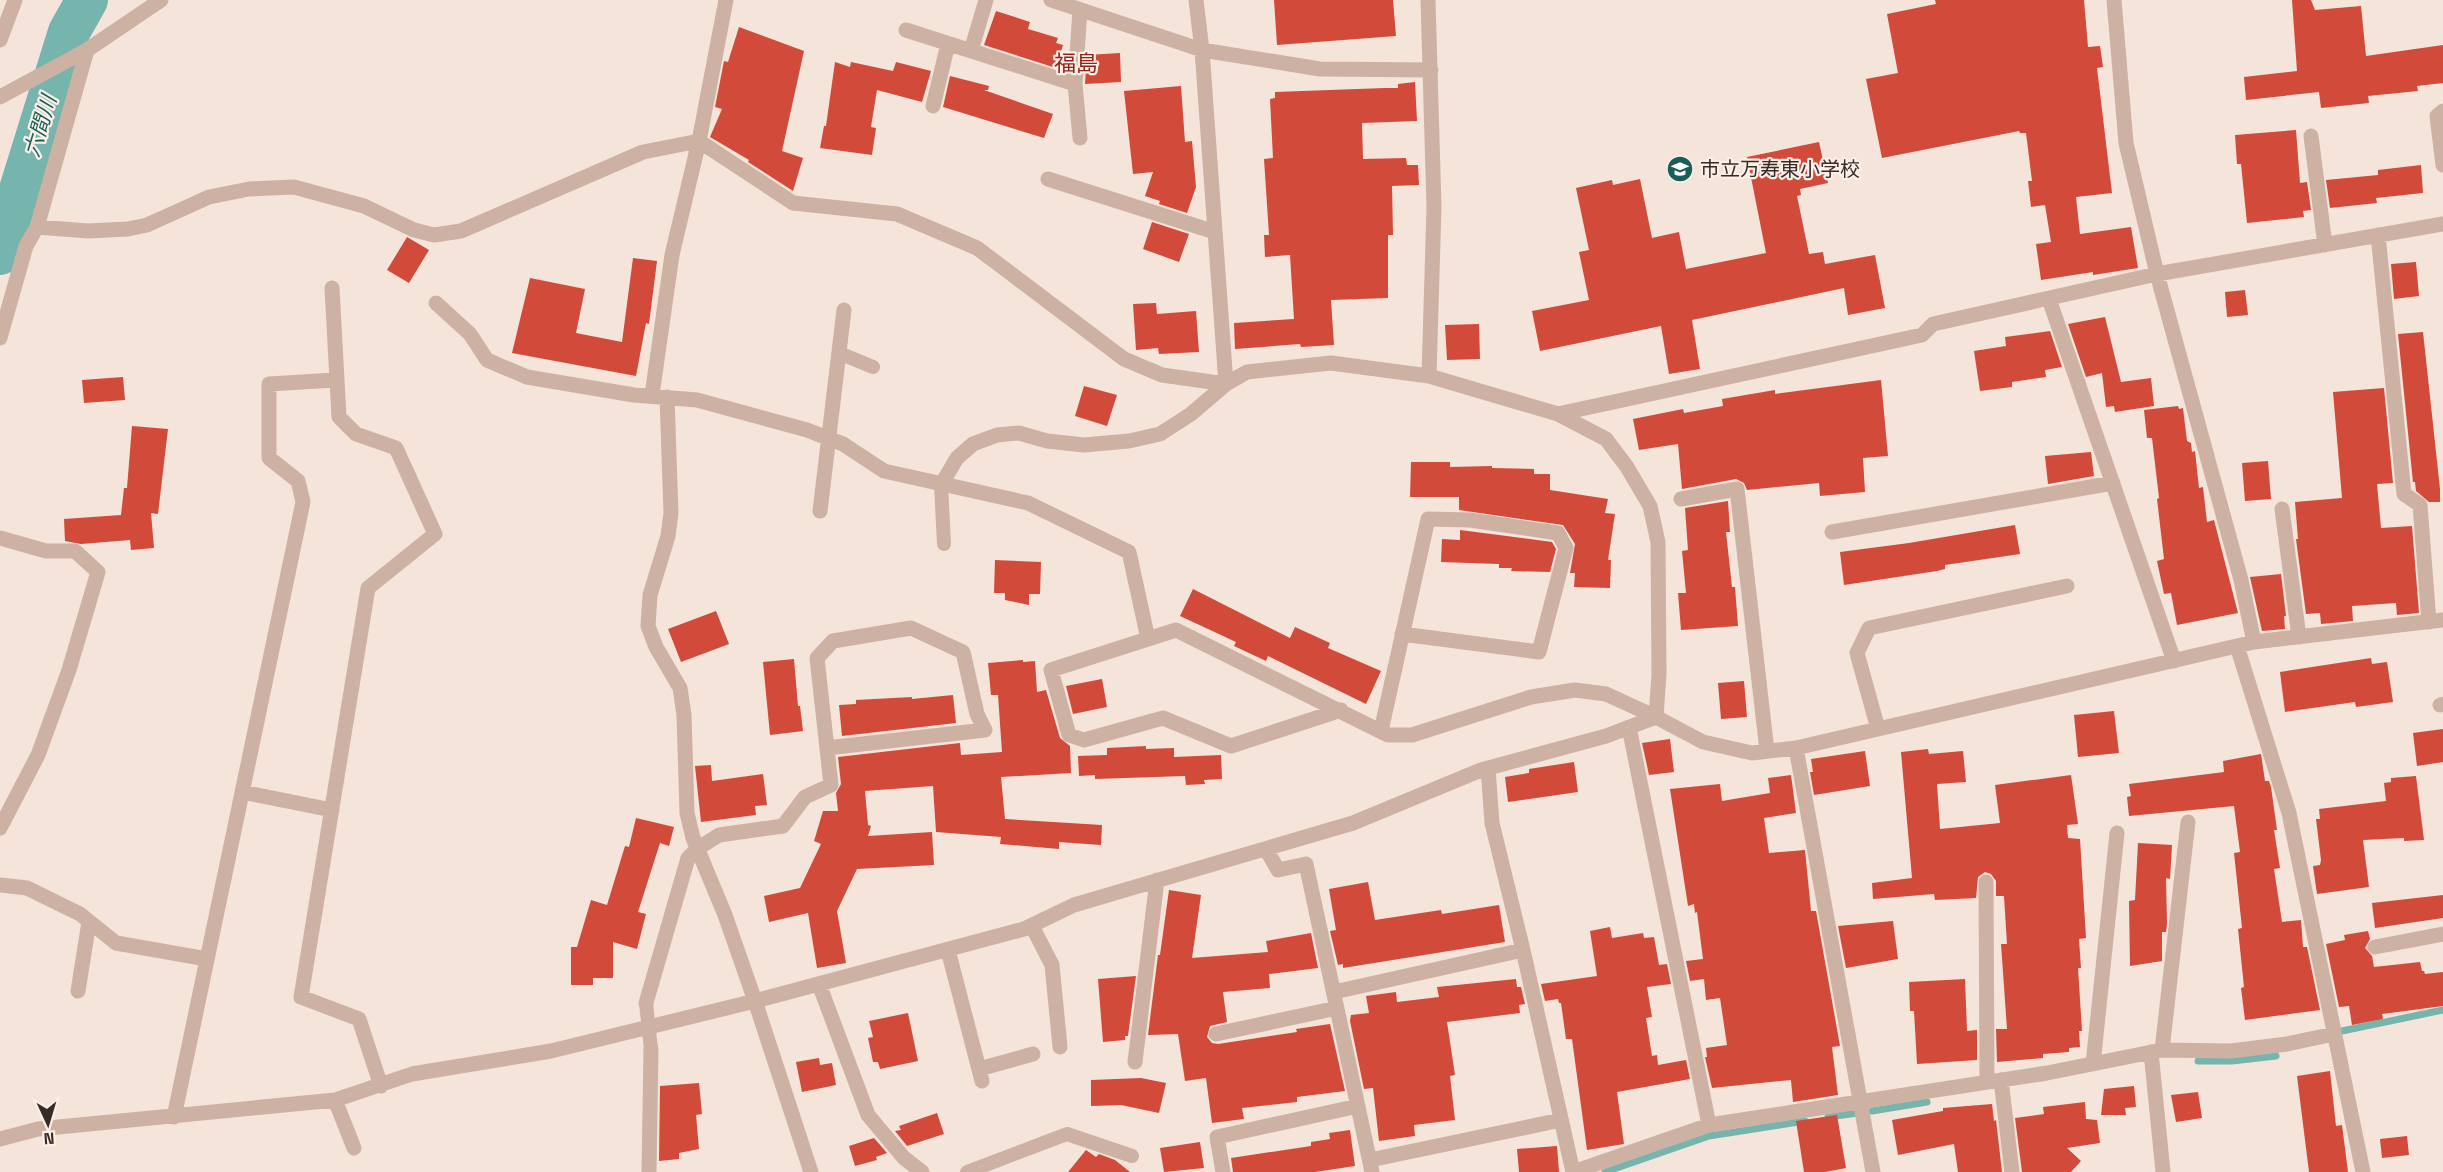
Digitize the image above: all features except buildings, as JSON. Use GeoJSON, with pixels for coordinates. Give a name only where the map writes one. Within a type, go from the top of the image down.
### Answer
{"type":"FeatureCollection","features":[{"type":"Feature","properties":{"kind":"street"},"geometry":{"type":"LineString","coordinates":[[0,40],[15,0]]}},
{"type":"Feature","properties":{"kind":"street"},"geometry":{"type":"LineString","coordinates":[[0,97],[82,53],[161,0]]}},
{"type":"Feature","properties":{"kind":"street"},"geometry":{"type":"LineString","coordinates":[[726,0],[699,141],[672,255],[659,396],[671,513],[668,536],[650,595],[648,626],[656,647],[680,688],[684,715],[687,813],[697,849],[725,915],[811,1172]]}},
{"type":"Feature","properties":{"kind":"street"},"geometry":{"type":"LineString","coordinates":[[971,51],[986,0]]}},
{"type":"Feature","properties":{"kind":"street"},"geometry":{"type":"LineString","coordinates":[[1051,0],[1202,50],[1320,69],[1431,70]]}},
{"type":"Feature","properties":{"kind":"street"},"geometry":{"type":"LineString","coordinates":[[1196,0],[1202,50],[1226,384]]}},
{"type":"Feature","properties":{"kind":"street"},"geometry":{"type":"LineString","coordinates":[[1428,0],[1434,207],[1428,376]]}},
{"type":"Feature","properties":{"kind":"street"},"geometry":{"type":"LineString","coordinates":[[2114,0],[2126,143],[2157,274],[2241,580],[2254,642]]}},
{"type":"Feature","properties":{"kind":"street"},"geometry":{"type":"LineString","coordinates":[[1080,9],[1075,84],[1080,138]]}},
{"type":"Feature","properties":{"kind":"street"},"geometry":{"type":"LineString","coordinates":[[906,30],[1075,84]]}},
{"type":"Feature","properties":{"kind":"street"},"geometry":{"type":"LineString","coordinates":[[933,106],[948,44]]}},
{"type":"Feature","properties":{"kind":"street"},"geometry":{"type":"LineString","coordinates":[[0,338],[26,246],[37,227],[82,53]]}},
{"type":"Feature","properties":{"kind":"street"},"geometry":{"type":"LineString","coordinates":[[2443,111],[2437,116],[2443,165]]}},
{"type":"Feature","properties":{"kind":"street"},"geometry":{"type":"LineString","coordinates":[[2311,136],[2325,245]]}},
{"type":"Feature","properties":{"kind":"street"},"geometry":{"type":"LineString","coordinates":[[37,227],[88,231],[128,229],[147,225],[209,197],[249,189],[294,187],[364,206],[414,230],[434,235],[461,231],[643,152],[699,141],[793,203],[897,214],[978,248],[1124,359],[1162,375],[1226,384]]}},
{"type":"Feature","properties":{"kind":"street"},"geometry":{"type":"LineString","coordinates":[[1048,178],[1215,232]]}},
{"type":"Feature","properties":{"kind":"street"},"geometry":{"type":"LineString","coordinates":[[1558,414],[1922,335],[1933,324],[2157,274],[2443,224]]}},
{"type":"Feature","properties":{"kind":"street"},"geometry":{"type":"LineString","coordinates":[[1341,710],[1231,746],[1163,718],[1084,740],[1069,735],[1051,670],[1176,630],[1341,710],[1388,735],[1412,735],[1531,697],[1575,690],[1606,694],[1703,742],[1752,753],[1796,748],[2254,642],[2436,621],[2420,505],[2404,494],[2378,236]]}},
{"type":"Feature","properties":{"kind":"street"},"geometry":{"type":"LineString","coordinates":[[332,288],[335,380],[339,417],[356,434],[396,448],[435,534],[368,588],[301,998],[359,1019],[381,1086]]}},
{"type":"Feature","properties":{"kind":"street"},"geometry":{"type":"LineString","coordinates":[[2049,299],[2174,661]]}},
{"type":"Feature","properties":{"kind":"street"},"geometry":{"type":"LineString","coordinates":[[436,303],[470,334],[487,360],[527,377],[634,394],[698,399],[829,438],[843,444],[884,471],[1028,503],[1128,552],[1148,639]]}},
{"type":"Feature","properties":{"kind":"street"},"geometry":{"type":"LineString","coordinates":[[820,512],[844,310]]}},
{"type":"Feature","properties":{"kind":"street"},"geometry":{"type":"LineString","coordinates":[[941,485],[957,458],[973,444],[997,435],[1019,433],[1047,441],[1084,445],[1129,441],[1160,434],[1191,414],[1226,384],[1247,372],[1331,363],[1428,376],[1558,414],[1606,439],[1627,467],[1650,506],[1658,542],[1659,674],[1656,717]]}},
{"type":"Feature","properties":{"kind":"street"},"geometry":{"type":"LineString","coordinates":[[174,1117],[303,502],[298,481],[269,458],[269,384],[335,380]]}},
{"type":"Feature","properties":{"kind":"street"},"geometry":{"type":"LineString","coordinates":[[1832,532],[2113,483]]}},
{"type":"Feature","properties":{"kind":"street"},"geometry":{"type":"LineString","coordinates":[[1682,499],[1737,489],[1767,751]]}},
{"type":"Feature","properties":{"kind":"street"},"geometry":{"type":"LineString","coordinates":[[2282,509],[2299,637]]}},
{"type":"Feature","properties":{"kind":"street"},"geometry":{"type":"LineString","coordinates":[[1380,731],[1428,519],[1470,520],[1558,533],[1566,548],[1539,652],[1402,634]]}},
{"type":"Feature","properties":{"kind":"street"},"geometry":{"type":"LineString","coordinates":[[0,538],[46,551],[75,551],[98,572],[69,670],[38,755],[0,828]]}},
{"type":"Feature","properties":{"kind":"street"},"geometry":{"type":"LineString","coordinates":[[1878,729],[1857,653],[1869,628],[2067,586]]}},
{"type":"Feature","properties":{"kind":"street"},"geometry":{"type":"LineString","coordinates":[[646,1003],[688,858],[718,835],[783,826],[805,798],[831,785],[817,658],[833,641],[911,628],[963,652],[977,714],[985,730],[827,748]]}},
{"type":"Feature","properties":{"kind":"street"},"geometry":{"type":"LineString","coordinates":[[2237,646],[2289,813],[2363,1172]]}},
{"type":"Feature","properties":{"kind":"street"},"geometry":{"type":"LineString","coordinates":[[0,1138],[38,1129],[335,1100],[412,1074],[551,1051],[755,1001],[1032,926],[1074,905],[1353,823],[1488,768],[1606,736],[1656,717]]}},
{"type":"Feature","properties":{"kind":"street"},"geometry":{"type":"LineString","coordinates":[[1629,727],[1709,1125]]}},
{"type":"Feature","properties":{"kind":"street"},"geometry":{"type":"LineString","coordinates":[[1796,748],[1873,1172]]}},
{"type":"Feature","properties":{"kind":"street"},"geometry":{"type":"LineString","coordinates":[[1488,768],[1492,823],[1523,950],[1572,1172],[1709,1125],[1994,1081],[2156,1051],[2231,1051],[2287,1044],[2334,1034]]}},
{"type":"Feature","properties":{"kind":"street"},"geometry":{"type":"LineString","coordinates":[[242,792],[332,810]]}},
{"type":"Feature","properties":{"kind":"street"},"geometry":{"type":"LineString","coordinates":[[2163,1172],[2156,1051],[2188,822]]}},
{"type":"Feature","properties":{"kind":"street"},"geometry":{"type":"LineString","coordinates":[[2093,1064],[2117,832]]}},
{"type":"Feature","properties":{"kind":"street"},"geometry":{"type":"LineString","coordinates":[[1266,849],[1278,870],[1306,864],[1371,1166],[1561,1120]]}},
{"type":"Feature","properties":{"kind":"street"},"geometry":{"type":"LineString","coordinates":[[1135,1062],[1157,880]]}},
{"type":"Feature","properties":{"kind":"street"},"geometry":{"type":"LineString","coordinates":[[1986,882],[1994,1081],[2012,1172]]}},
{"type":"Feature","properties":{"kind":"street"},"geometry":{"type":"LineString","coordinates":[[0,885],[27,888],[80,914],[116,943],[207,959]]}},
{"type":"Feature","properties":{"kind":"street"},"geometry":{"type":"LineString","coordinates":[[78,991],[89,921]]}},
{"type":"Feature","properties":{"kind":"street"},"geometry":{"type":"LineString","coordinates":[[1032,926],[1052,965],[1060,1047]]}},
{"type":"Feature","properties":{"kind":"street"},"geometry":{"type":"LineString","coordinates":[[2375,947],[2443,934]]}},
{"type":"Feature","properties":{"kind":"street"},"geometry":{"type":"LineString","coordinates":[[948,950],[980,1075],[1033,1054]]}},
{"type":"Feature","properties":{"kind":"street"},"geometry":{"type":"LineString","coordinates":[[1334,992],[1523,950]]}},
{"type":"Feature","properties":{"kind":"street"},"geometry":{"type":"LineString","coordinates":[[819,984],[868,1115],[904,1158],[922,1172]]}},
{"type":"Feature","properties":{"kind":"street"},"geometry":{"type":"LineString","coordinates":[[1216,1035],[1337,1008]]}},
{"type":"Feature","properties":{"kind":"street"},"geometry":{"type":"LineString","coordinates":[[649,1172],[651,1049]]}},
{"type":"Feature","properties":{"kind":"street"},"geometry":{"type":"LineString","coordinates":[[335,1100],[354,1148]]}},
{"type":"Feature","properties":{"kind":"street"},"geometry":{"type":"LineString","coordinates":[[1223,1172],[1217,1137],[1358,1106]]}},
{"type":"Feature","properties":{"kind":"lane"},"geometry":{"type":"LineString","coordinates":[[839,353],[873,367]]}},
{"type":"Feature","properties":{"kind":"lane"},"geometry":{"type":"LineString","coordinates":[[941,485],[944,544]]}},
{"type":"Feature","properties":{"kind":"lane"},"geometry":{"type":"LineString","coordinates":[[646,1003],[651,1049]]}},
{"type":"Feature","properties":{"kind":"lane"},"geometry":{"type":"LineString","coordinates":[[967,1172],[1067,1134],[1132,1156]]}},
{"type":"Feature","properties":{"kind":"waterway","name":"六間川"},"geometry":{"type":"LineString","coordinates":[[0,254],[69,32],[87,0]]}},
{"type":"Feature","properties":{"kind":"waterway"},"geometry":{"type":"LineString","coordinates":[[2342,1031],[2443,1010]]}},
{"type":"Feature","properties":{"kind":"waterway"},"geometry":{"type":"LineString","coordinates":[[2198,1061],[2232,1061],[2276,1056]]}},
{"type":"Feature","properties":{"kind":"waterway"},"geometry":{"type":"LineString","coordinates":[[1872,1111],[1927,1102]]}},
{"type":"Feature","properties":{"kind":"waterway"},"geometry":{"type":"LineString","coordinates":[[1828,1117],[1858,1113]]}},
{"type":"Feature","properties":{"kind":"waterway"},"geometry":{"type":"LineString","coordinates":[[1605,1172],[1709,1136],[1805,1121]]}},
{"type":"Feature","properties":{"kind":"place","name":"市立万寿東小学校"},"geometry":{"type":"Point","coordinates":[1680,169]}},
{"type":"Feature","properties":{"kind":"district","name":"福島"},"geometry":{"type":"Point","coordinates":[1076,63]}}]}
